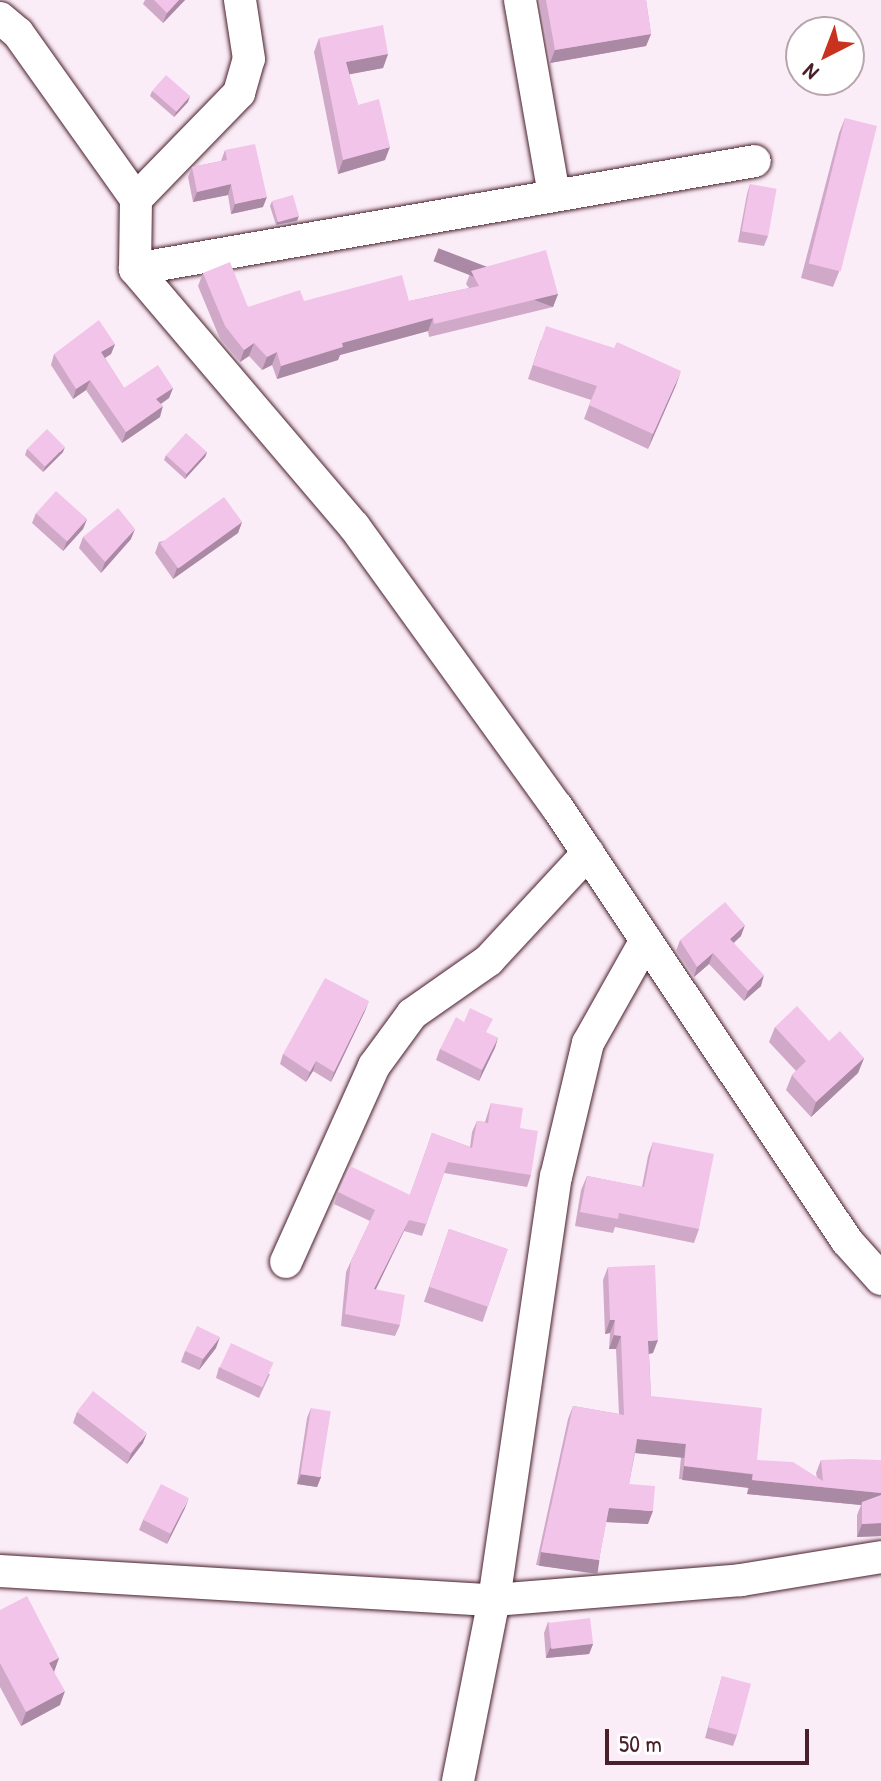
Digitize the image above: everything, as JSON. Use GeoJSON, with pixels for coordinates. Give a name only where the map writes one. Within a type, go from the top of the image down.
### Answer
{"type":"FeatureCollection","features":[{"type":"Feature","properties":{"kind":"street"},"geometry":{"type":"LineString","coordinates":[[136,199],[239,93],[249,59],[240,0]]}},
{"type":"Feature","properties":{"kind":"street"},"geometry":{"type":"LineString","coordinates":[[520,0],[554,194]]}},
{"type":"Feature","properties":{"kind":"street"},"geometry":{"type":"LineString","coordinates":[[0,18],[18,33],[136,199],[135,269],[354,526],[588,853],[847,1241],[881,1279]]}},
{"type":"Feature","properties":{"kind":"street"},"geometry":{"type":"LineString","coordinates":[[135,269],[755,161]]}},
{"type":"Feature","properties":{"kind":"street"},"geometry":{"type":"LineString","coordinates":[[286,1262],[374,1066],[412,1014],[489,960],[588,853]]}},
{"type":"Feature","properties":{"kind":"street"},"geometry":{"type":"LineString","coordinates":[[458,1781],[494,1600],[560,1162],[588,1043],[646,940]]}},
{"type":"Feature","properties":{"kind":"street"},"geometry":{"type":"LineString","coordinates":[[0,1571],[494,1600],[741,1580],[881,1557]]}},
{"type":"Feature","properties":{"kind":"building"},"geometry":{"type":"Polygon","coordinates":[[[154,0],[179,0],[167,13],[154,0]]]}},
{"type":"Feature","properties":{"kind":"building"},"geometry":{"type":"Polygon","coordinates":[[[546,0],[646,0],[651,34],[555,50],[546,0]]]}},
{"type":"Feature","properties":{"kind":"building"},"geometry":{"type":"Polygon","coordinates":[[[383,25],[388,54],[346,62],[358,105],[379,99],[390,147],[343,160],[319,38],[383,25]]]}},
{"type":"Feature","properties":{"kind":"building"},"geometry":{"type":"Polygon","coordinates":[[[166,75],[190,96],[176,112],[152,91],[166,75]]]}},
{"type":"Feature","properties":{"kind":"building"},"geometry":{"type":"Polygon","coordinates":[[[845,118],[877,126],[841,272],[809,264],[845,118]]]}},
{"type":"Feature","properties":{"kind":"building"},"geometry":{"type":"Polygon","coordinates":[[[255,144],[267,197],[235,204],[231,184],[197,192],[192,167],[227,160],[225,150],[255,144]]]}},
{"type":"Feature","properties":{"kind":"building"},"geometry":{"type":"Polygon","coordinates":[[[750,184],[777,189],[768,236],[742,231],[750,184]]]}},
{"type":"Feature","properties":{"kind":"building"},"geometry":{"type":"Polygon","coordinates":[[[293,195],[299,216],[278,222],[272,201],[293,195]]]}},
{"type":"Feature","properties":{"kind":"building"},"geometry":{"type":"Polygon","coordinates":[[[546,250],[558,294],[434,324],[433,318],[342,343],[343,347],[281,366],[277,352],[267,357],[254,343],[244,350],[225,326],[203,273],[230,262],[248,307],[300,290],[304,301],[402,275],[409,301],[479,286],[471,271],[546,250]]]}},
{"type":"Feature","properties":{"kind":"building"},"geometry":{"type":"Polygon","coordinates":[[[99,320],[115,344],[101,352],[124,388],[158,365],[173,388],[156,399],[163,406],[126,432],[90,380],[76,389],[54,354],[99,320]]]}},
{"type":"Feature","properties":{"kind":"building"},"geometry":{"type":"Polygon","coordinates":[[[546,326],[614,348],[617,342],[681,371],[653,434],[589,405],[597,386],[533,365],[546,326]]]}},
{"type":"Feature","properties":{"kind":"building"},"geometry":{"type":"Polygon","coordinates":[[[47,429],[65,447],[45,466],[27,449],[47,429]]]}},
{"type":"Feature","properties":{"kind":"building"},"geometry":{"type":"Polygon","coordinates":[[[186,433],[207,452],[187,474],[166,455],[186,433]]]}},
{"type":"Feature","properties":{"kind":"building"},"geometry":{"type":"Polygon","coordinates":[[[56,491],[87,519],[67,541],[36,513],[56,491]]]}},
{"type":"Feature","properties":{"kind":"building"},"geometry":{"type":"Polygon","coordinates":[[[224,497],[242,522],[178,569],[160,543],[224,497]]]}},
{"type":"Feature","properties":{"kind":"building"},"geometry":{"type":"Polygon","coordinates":[[[118,508],[135,529],[105,562],[83,537],[118,508]]]}},
{"type":"Feature","properties":{"kind":"building"},"geometry":{"type":"Polygon","coordinates":[[[725,902],[745,925],[730,939],[764,975],[748,991],[713,953],[697,967],[680,940],[725,902]]]}},
{"type":"Feature","properties":{"kind":"building"},"geometry":{"type":"Polygon","coordinates":[[[325,978],[369,1001],[334,1072],[316,1061],[310,1072],[283,1054],[325,978]]]}},
{"type":"Feature","properties":{"kind":"building"},"geometry":{"type":"Polygon","coordinates":[[[797,1006],[829,1041],[840,1031],[864,1058],[816,1102],[792,1075],[806,1061],[775,1027],[797,1006]]]}},
{"type":"Feature","properties":{"kind":"building"},"geometry":{"type":"Polygon","coordinates":[[[470,1008],[493,1019],[486,1032],[498,1038],[482,1070],[440,1049],[456,1017],[464,1022],[470,1008]]]}},
{"type":"Feature","properties":{"kind":"building"},"geometry":{"type":"Polygon","coordinates":[[[491,1103],[523,1108],[520,1128],[538,1131],[531,1175],[448,1162],[426,1224],[409,1220],[374,1289],[405,1295],[400,1325],[345,1314],[351,1261],[375,1210],[338,1192],[350,1166],[410,1195],[432,1133],[472,1148],[477,1121],[488,1123],[491,1103]]]}},
{"type":"Feature","properties":{"kind":"building"},"geometry":{"type":"Polygon","coordinates":[[[653,1142],[714,1154],[699,1229],[619,1213],[618,1219],[580,1212],[587,1176],[644,1187],[653,1142]]]}},
{"type":"Feature","properties":{"kind":"building"},"geometry":{"type":"Polygon","coordinates":[[[449,1229],[508,1249],[488,1307],[429,1287],[449,1229]]]}},
{"type":"Feature","properties":{"kind":"building"},"geometry":{"type":"Polygon","coordinates":[[[655,1265],[658,1340],[648,1341],[651,1396],[762,1408],[757,1460],[793,1462],[823,1481],[821,1460],[881,1460],[881,1493],[752,1480],[753,1474],[684,1466],[686,1444],[637,1439],[629,1484],[655,1486],[653,1511],[609,1508],[599,1560],[541,1552],[573,1406],[624,1415],[621,1336],[614,1335],[615,1320],[610,1320],[608,1267],[655,1265]]]}},
{"type":"Feature","properties":{"kind":"building"},"geometry":{"type":"Polygon","coordinates":[[[197,1326],[220,1337],[203,1359],[185,1351],[197,1326]]]}},
{"type":"Feature","properties":{"kind":"building"},"geometry":{"type":"Polygon","coordinates":[[[231,1343],[274,1363],[262,1387],[220,1367],[231,1343]]]}},
{"type":"Feature","properties":{"kind":"building"},"geometry":{"type":"Polygon","coordinates":[[[93,1391],[147,1433],[131,1453],[77,1411],[93,1391]]]}},
{"type":"Feature","properties":{"kind":"building"},"geometry":{"type":"Polygon","coordinates":[[[311,1408],[331,1411],[320,1477],[301,1474],[311,1408]]]}},
{"type":"Feature","properties":{"kind":"building"},"geometry":{"type":"Polygon","coordinates":[[[161,1484],[189,1498],[170,1534],[143,1520],[161,1484]]]}},
{"type":"Feature","properties":{"kind":"building"},"geometry":{"type":"Polygon","coordinates":[[[881,1495],[881,1523],[862,1524],[862,1502],[881,1495]]]}},
{"type":"Feature","properties":{"kind":"building"},"geometry":{"type":"Polygon","coordinates":[[[27,1596],[59,1658],[49,1663],[65,1691],[26,1712],[0,1663],[0,1610],[27,1596]]]}},
{"type":"Feature","properties":{"kind":"building"},"geometry":{"type":"Polygon","coordinates":[[[590,1618],[593,1644],[551,1649],[548,1623],[590,1618]]]}},
{"type":"Feature","properties":{"kind":"building"},"geometry":{"type":"Polygon","coordinates":[[[722,1676],[751,1684],[737,1735],[708,1727],[722,1676]]]}}]}
